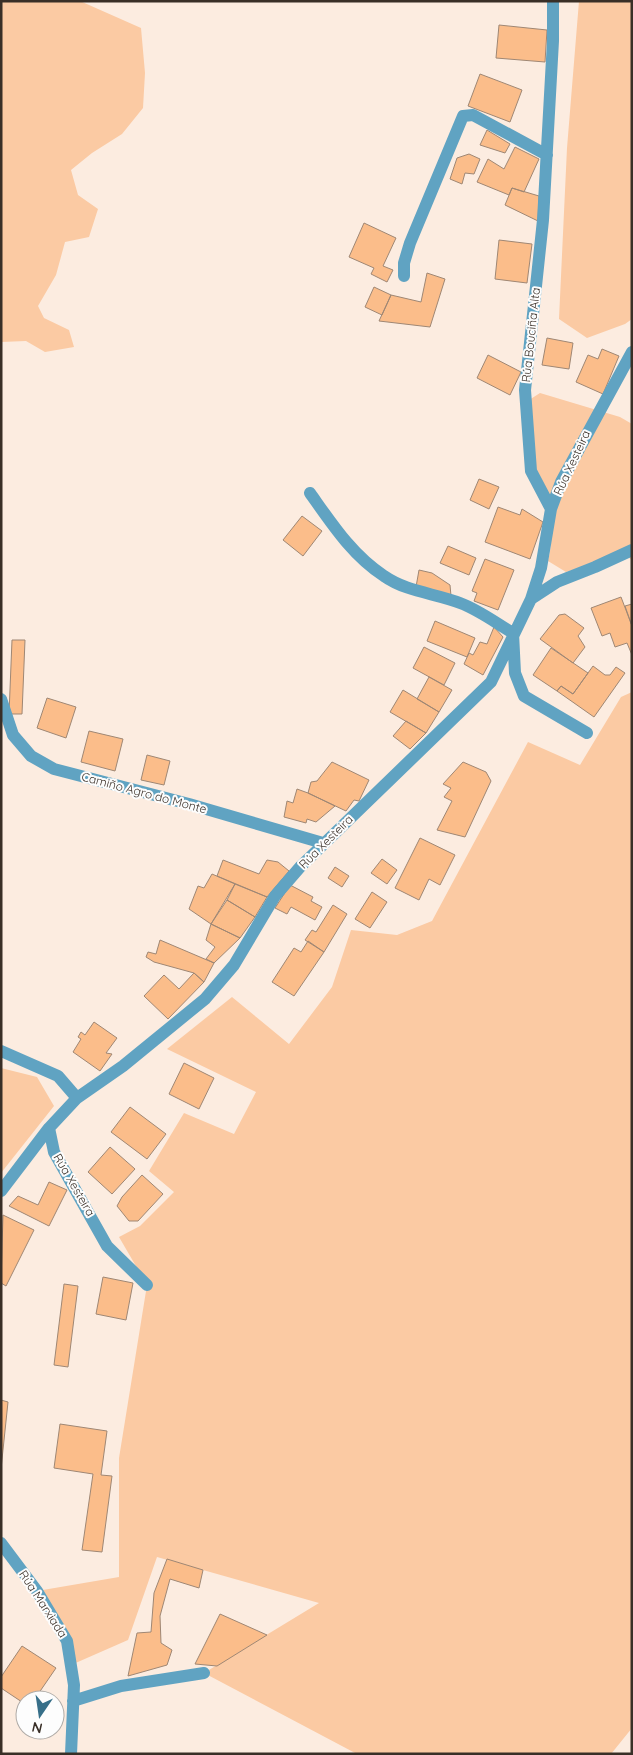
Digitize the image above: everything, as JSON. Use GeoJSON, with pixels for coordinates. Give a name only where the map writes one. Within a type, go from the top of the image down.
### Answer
{"type":"FeatureCollection","features":[{"type":"Feature","properties":{"kind":"street","name":"Rúa Bouciña Alta"},"geometry":{"type":"LineString","coordinates":[[551,510],[531,470],[525,390],[543,220],[553,41],[552,1]]}},
{"type":"Feature","properties":{"kind":"street"},"geometry":{"type":"LineString","coordinates":[[404,276],[404,262],[410,244],[463,116],[473,115],[547,155]]}},
{"type":"Feature","properties":{"kind":"street","name":"Rúa Xesteira"},"geometry":{"type":"LineString","coordinates":[[147,1285],[107,1246],[54,1152],[49,1128],[77,1098],[130,1060],[205,999],[234,966],[275,896],[323,843],[491,682],[531,599],[541,568],[551,510],[574,456],[632,352]]}},
{"type":"Feature","properties":{"kind":"street"},"geometry":{"type":"LineString","coordinates":[[310,493],[339,535],[358,556],[383,576],[400,586],[460,603],[513,634],[515,673],[524,696],[587,733]]}},
{"type":"Feature","properties":{"kind":"street"},"geometry":{"type":"LineString","coordinates":[[531,599],[557,582],[632,550]]}},
{"type":"Feature","properties":{"kind":"street","name":"Camiño Agro do Monte"},"geometry":{"type":"LineString","coordinates":[[1,699],[13,735],[31,756],[54,769],[189,804],[323,843]]}},
{"type":"Feature","properties":{"kind":"street"},"geometry":{"type":"LineString","coordinates":[[1,1051],[58,1076],[77,1098]]}},
{"type":"Feature","properties":{"kind":"street"},"geometry":{"type":"LineString","coordinates":[[1,1191],[49,1128]]}},
{"type":"Feature","properties":{"kind":"street","name":"Rúa Marxiada"},"geometry":{"type":"LineString","coordinates":[[1,1542],[37,1591],[67,1641],[74,1685],[72,1754]]}},
{"type":"Feature","properties":{"kind":"street"},"geometry":{"type":"LineString","coordinates":[[73,1701],[122,1686],[204,1673]]}},
{"type":"Feature","properties":{"kind":"shaded area"},"geometry":{"type":"Polygon","coordinates":[[[1,1],[80,1],[141,28],[145,73],[143,108],[122,134],[92,153],[71,170],[78,195],[98,209],[89,237],[65,242],[56,275],[38,306],[44,318],[69,330],[74,347],[45,352],[26,341],[1,342],[1,1]]]}},
{"type":"Feature","properties":{"kind":"shaded area"},"geometry":{"type":"Polygon","coordinates":[[[579,1],[632,1],[632,319],[625,324],[587,338],[559,319],[567,148],[579,1]]]}},
{"type":"Feature","properties":{"kind":"shaded area"},"geometry":{"type":"Polygon","coordinates":[[[540,393],[620,417],[632,424],[632,560],[624,554],[566,572],[548,561],[551,547],[550,525],[532,472],[529,455],[526,402],[540,393]]]}},
{"type":"Feature","properties":{"kind":"shaded area"},"geometry":{"type":"Polygon","coordinates":[[[632,692],[632,1728],[611,1754],[357,1754],[204,1673],[319,1603],[157,1557],[128,1640],[71,1665],[67,1641],[37,1591],[119,1577],[119,1458],[147,1285],[119,1237],[140,1226],[174,1192],[149,1171],[184,1113],[234,1134],[256,1092],[167,1049],[232,997],[289,1044],[332,987],[351,930],[397,935],[432,921],[528,742],[580,765],[621,697],[632,692]]]}},
{"type":"Feature","properties":{"kind":"shaded area"},"geometry":{"type":"Polygon","coordinates":[[[1,1068],[37,1077],[54,1106],[1,1173],[1,1068]]]}},
{"type":"Feature","properties":{"kind":"building"},"geometry":{"type":"Polygon","coordinates":[[[499,25],[547,30],[545,62],[496,58],[499,25]]]}},
{"type":"Feature","properties":{"kind":"building"},"geometry":{"type":"Polygon","coordinates":[[[480,74],[522,90],[510,122],[468,106],[480,74]]]}},
{"type":"Feature","properties":{"kind":"building"},"geometry":{"type":"Polygon","coordinates":[[[487,130],[510,144],[505,153],[480,145],[487,130]]]}},
{"type":"Feature","properties":{"kind":"building"},"geometry":{"type":"Polygon","coordinates":[[[515,147],[539,159],[524,192],[512,188],[509,195],[477,182],[488,159],[504,169],[515,147]]]}},
{"type":"Feature","properties":{"kind":"building"},"geometry":{"type":"Polygon","coordinates":[[[469,154],[480,159],[474,174],[465,173],[462,184],[450,179],[457,158],[469,154]]]}},
{"type":"Feature","properties":{"kind":"building"},"geometry":{"type":"Polygon","coordinates":[[[512,188],[539,196],[538,221],[505,205],[512,188]]]}},
{"type":"Feature","properties":{"kind":"building"},"geometry":{"type":"Polygon","coordinates":[[[364,223],[396,238],[383,266],[393,270],[387,282],[371,274],[374,268],[349,257],[364,223]]]}},
{"type":"Feature","properties":{"kind":"building"},"geometry":{"type":"Polygon","coordinates":[[[499,240],[532,244],[527,283],[495,279],[499,240]]]}},
{"type":"Feature","properties":{"kind":"building"},"geometry":{"type":"Polygon","coordinates":[[[427,273],[445,279],[430,327],[379,321],[391,295],[421,302],[427,273]]]}},
{"type":"Feature","properties":{"kind":"building"},"geometry":{"type":"Polygon","coordinates":[[[374,287],[391,295],[382,315],[365,307],[374,287]]]}},
{"type":"Feature","properties":{"kind":"building"},"geometry":{"type":"Polygon","coordinates":[[[547,338],[573,343],[569,369],[542,365],[547,338]]]}},
{"type":"Feature","properties":{"kind":"building"},"geometry":{"type":"Polygon","coordinates":[[[602,349],[619,356],[603,394],[576,382],[588,355],[598,359],[602,349]]]}},
{"type":"Feature","properties":{"kind":"building"},"geometry":{"type":"Polygon","coordinates":[[[488,355],[521,372],[510,395],[477,378],[488,355]]]}},
{"type":"Feature","properties":{"kind":"building"},"geometry":{"type":"Polygon","coordinates":[[[479,479],[499,487],[489,509],[470,500],[479,479]]]}},
{"type":"Feature","properties":{"kind":"building"},"geometry":{"type":"Polygon","coordinates":[[[498,507],[520,515],[522,509],[543,522],[530,559],[485,542],[498,507]]]}},
{"type":"Feature","properties":{"kind":"building"},"geometry":{"type":"Polygon","coordinates":[[[302,516],[322,531],[303,556],[283,540],[302,516]]]}},
{"type":"Feature","properties":{"kind":"building"},"geometry":{"type":"Polygon","coordinates":[[[448,546],[476,558],[469,575],[440,563],[448,546]]]}},
{"type":"Feature","properties":{"kind":"building"},"geometry":{"type":"Polygon","coordinates":[[[485,559],[514,570],[498,610],[474,601],[477,593],[472,591],[485,559]]]}},
{"type":"Feature","properties":{"kind":"building"},"geometry":{"type":"Polygon","coordinates":[[[419,570],[432,573],[450,585],[451,596],[416,587],[419,570]]]}},
{"type":"Feature","properties":{"kind":"building"},"geometry":{"type":"Polygon","coordinates":[[[621,597],[632,626],[632,655],[627,643],[615,647],[610,633],[602,636],[591,608],[621,597]]]}},
{"type":"Feature","properties":{"kind":"building"},"geometry":{"type":"Polygon","coordinates":[[[632,604],[632,626],[625,606],[632,604]]]}},
{"type":"Feature","properties":{"kind":"building"},"geometry":{"type":"Polygon","coordinates":[[[565,614],[584,628],[578,636],[585,647],[573,663],[540,639],[559,615],[565,614]]]}},
{"type":"Feature","properties":{"kind":"building"},"geometry":{"type":"Polygon","coordinates":[[[435,621],[475,638],[467,657],[427,641],[435,621]]]}},
{"type":"Feature","properties":{"kind":"building"},"geometry":{"type":"Polygon","coordinates":[[[494,627],[503,637],[483,675],[464,664],[469,653],[473,655],[480,642],[487,644],[494,627]]]}},
{"type":"Feature","properties":{"kind":"building"},"geometry":{"type":"Polygon","coordinates":[[[12,640],[25,640],[22,714],[9,714],[12,640]]]}},
{"type":"Feature","properties":{"kind":"building"},"geometry":{"type":"Polygon","coordinates":[[[424,647],[455,663],[444,685],[413,668],[424,647]]]}},
{"type":"Feature","properties":{"kind":"building"},"geometry":{"type":"Polygon","coordinates":[[[551,648],[588,673],[573,694],[561,686],[557,691],[533,675],[551,648]]]}},
{"type":"Feature","properties":{"kind":"building"},"geometry":{"type":"Polygon","coordinates":[[[593,666],[605,675],[610,675],[616,667],[625,673],[594,717],[557,691],[561,686],[573,694],[593,666]]]}},
{"type":"Feature","properties":{"kind":"building"},"geometry":{"type":"Polygon","coordinates":[[[429,677],[452,690],[439,712],[417,699],[429,677]]]}},
{"type":"Feature","properties":{"kind":"building"},"geometry":{"type":"Polygon","coordinates":[[[403,690],[439,712],[426,733],[390,712],[403,690]]]}},
{"type":"Feature","properties":{"kind":"building"},"geometry":{"type":"Polygon","coordinates":[[[47,698],[76,707],[66,738],[37,728],[47,698]]]}},
{"type":"Feature","properties":{"kind":"building"},"geometry":{"type":"Polygon","coordinates":[[[406,721],[426,733],[410,749],[393,736],[406,721]]]}},
{"type":"Feature","properties":{"kind":"building"},"geometry":{"type":"Polygon","coordinates":[[[89,731],[123,739],[115,771],[81,762],[89,731]]]}},
{"type":"Feature","properties":{"kind":"building"},"geometry":{"type":"Polygon","coordinates":[[[147,755],[170,761],[164,785],[141,780],[147,755]]]}},
{"type":"Feature","properties":{"kind":"building"},"geometry":{"type":"Polygon","coordinates":[[[332,762],[369,780],[359,801],[354,800],[346,811],[308,793],[311,782],[317,781],[332,762]]]}},
{"type":"Feature","properties":{"kind":"building"},"geometry":{"type":"Polygon","coordinates":[[[463,762],[486,772],[491,781],[465,837],[437,830],[452,801],[444,797],[451,788],[443,784],[463,762]]]}},
{"type":"Feature","properties":{"kind":"building"},"geometry":{"type":"Polygon","coordinates":[[[297,789],[335,806],[316,822],[307,819],[306,823],[284,817],[287,801],[293,803],[297,789]]]}},
{"type":"Feature","properties":{"kind":"building"},"geometry":{"type":"Polygon","coordinates":[[[420,838],[455,855],[440,885],[429,879],[419,900],[395,888],[420,838]]]}},
{"type":"Feature","properties":{"kind":"building"},"geometry":{"type":"Polygon","coordinates":[[[382,859],[397,870],[387,884],[371,873],[382,859]]]}},
{"type":"Feature","properties":{"kind":"building"},"geometry":{"type":"Polygon","coordinates":[[[223,860],[259,874],[267,860],[278,862],[289,871],[267,897],[217,876],[223,860]]]}},
{"type":"Feature","properties":{"kind":"building"},"geometry":{"type":"Polygon","coordinates":[[[335,867],[349,876],[342,887],[328,878],[335,867]]]}},
{"type":"Feature","properties":{"kind":"building"},"geometry":{"type":"Polygon","coordinates":[[[212,874],[235,884],[211,924],[189,909],[198,886],[204,888],[212,874]]]}},
{"type":"Feature","properties":{"kind":"building"},"geometry":{"type":"Polygon","coordinates":[[[235,884],[267,897],[255,917],[227,900],[235,884]]]}},
{"type":"Feature","properties":{"kind":"building"},"geometry":{"type":"Polygon","coordinates":[[[290,885],[313,897],[311,901],[322,907],[315,920],[291,907],[287,914],[275,908],[290,885]]]}},
{"type":"Feature","properties":{"kind":"building"},"geometry":{"type":"Polygon","coordinates":[[[372,892],[387,902],[370,928],[355,919],[372,892]]]}},
{"type":"Feature","properties":{"kind":"building"},"geometry":{"type":"Polygon","coordinates":[[[227,900],[255,917],[240,938],[211,924],[227,900]]]}},
{"type":"Feature","properties":{"kind":"building"},"geometry":{"type":"Polygon","coordinates":[[[333,905],[347,914],[324,952],[305,940],[312,930],[316,932],[333,905]]]}},
{"type":"Feature","properties":{"kind":"building"},"geometry":{"type":"Polygon","coordinates":[[[211,924],[240,938],[214,963],[206,959],[215,947],[206,940],[211,924]]]}},
{"type":"Feature","properties":{"kind":"building"},"geometry":{"type":"Polygon","coordinates":[[[160,940],[214,963],[204,982],[194,973],[154,962],[146,957],[148,952],[156,954],[160,940]]]}},
{"type":"Feature","properties":{"kind":"building"},"geometry":{"type":"Polygon","coordinates":[[[308,941],[324,952],[294,996],[272,982],[294,948],[301,952],[308,941]]]}},
{"type":"Feature","properties":{"kind":"building"},"geometry":{"type":"Polygon","coordinates":[[[194,973],[204,982],[168,1019],[144,996],[164,975],[179,989],[194,973]]]}},
{"type":"Feature","properties":{"kind":"building"},"geometry":{"type":"Polygon","coordinates":[[[94,1022],[117,1038],[106,1053],[112,1054],[100,1071],[73,1052],[81,1039],[78,1037],[81,1032],[85,1035],[94,1022]]]}},
{"type":"Feature","properties":{"kind":"building"},"geometry":{"type":"Polygon","coordinates":[[[184,1063],[214,1078],[199,1109],[169,1094],[184,1063]]]}},
{"type":"Feature","properties":{"kind":"building"},"geometry":{"type":"Polygon","coordinates":[[[130,1107],[166,1134],[147,1159],[111,1132],[130,1107]]]}},
{"type":"Feature","properties":{"kind":"building"},"geometry":{"type":"Polygon","coordinates":[[[110,1147],[135,1169],[112,1194],[88,1172],[110,1147]]]}},
{"type":"Feature","properties":{"kind":"building"},"geometry":{"type":"Polygon","coordinates":[[[142,1175],[163,1194],[138,1221],[129,1221],[117,1206],[122,1197],[142,1175]]]}},
{"type":"Feature","properties":{"kind":"building"},"geometry":{"type":"Polygon","coordinates":[[[49,1182],[67,1190],[49,1226],[9,1206],[18,1196],[38,1205],[49,1182]]]}},
{"type":"Feature","properties":{"kind":"building"},"geometry":{"type":"Polygon","coordinates":[[[3,1215],[34,1230],[6,1286],[1,1283],[3,1215]]]}},
{"type":"Feature","properties":{"kind":"building"},"geometry":{"type":"Polygon","coordinates":[[[103,1277],[133,1283],[126,1320],[96,1314],[103,1277]]]}},
{"type":"Feature","properties":{"kind":"building"},"geometry":{"type":"Polygon","coordinates":[[[64,1284],[78,1286],[68,1367],[54,1365],[64,1284]]]}},
{"type":"Feature","properties":{"kind":"building"},"geometry":{"type":"Polygon","coordinates":[[[1,1400],[8,1402],[1,1469],[1,1400]]]}},
{"type":"Feature","properties":{"kind":"building"},"geometry":{"type":"Polygon","coordinates":[[[60,1424],[107,1431],[101,1475],[112,1476],[102,1552],[82,1550],[93,1474],[54,1468],[60,1424]]]}},
{"type":"Feature","properties":{"kind":"building"},"geometry":{"type":"Polygon","coordinates":[[[167,1559],[203,1570],[199,1588],[170,1579],[160,1616],[161,1643],[172,1650],[167,1665],[128,1676],[137,1633],[151,1632],[154,1593],[167,1559]]]}},
{"type":"Feature","properties":{"kind":"building"},"geometry":{"type":"Polygon","coordinates":[[[220,1614],[267,1635],[217,1666],[195,1664],[220,1614]]]}},
{"type":"Feature","properties":{"kind":"building"},"geometry":{"type":"Polygon","coordinates":[[[22,1646],[56,1668],[41,1690],[15,1690],[15,1697],[1,1688],[1,1677],[22,1646]]]}}]}
